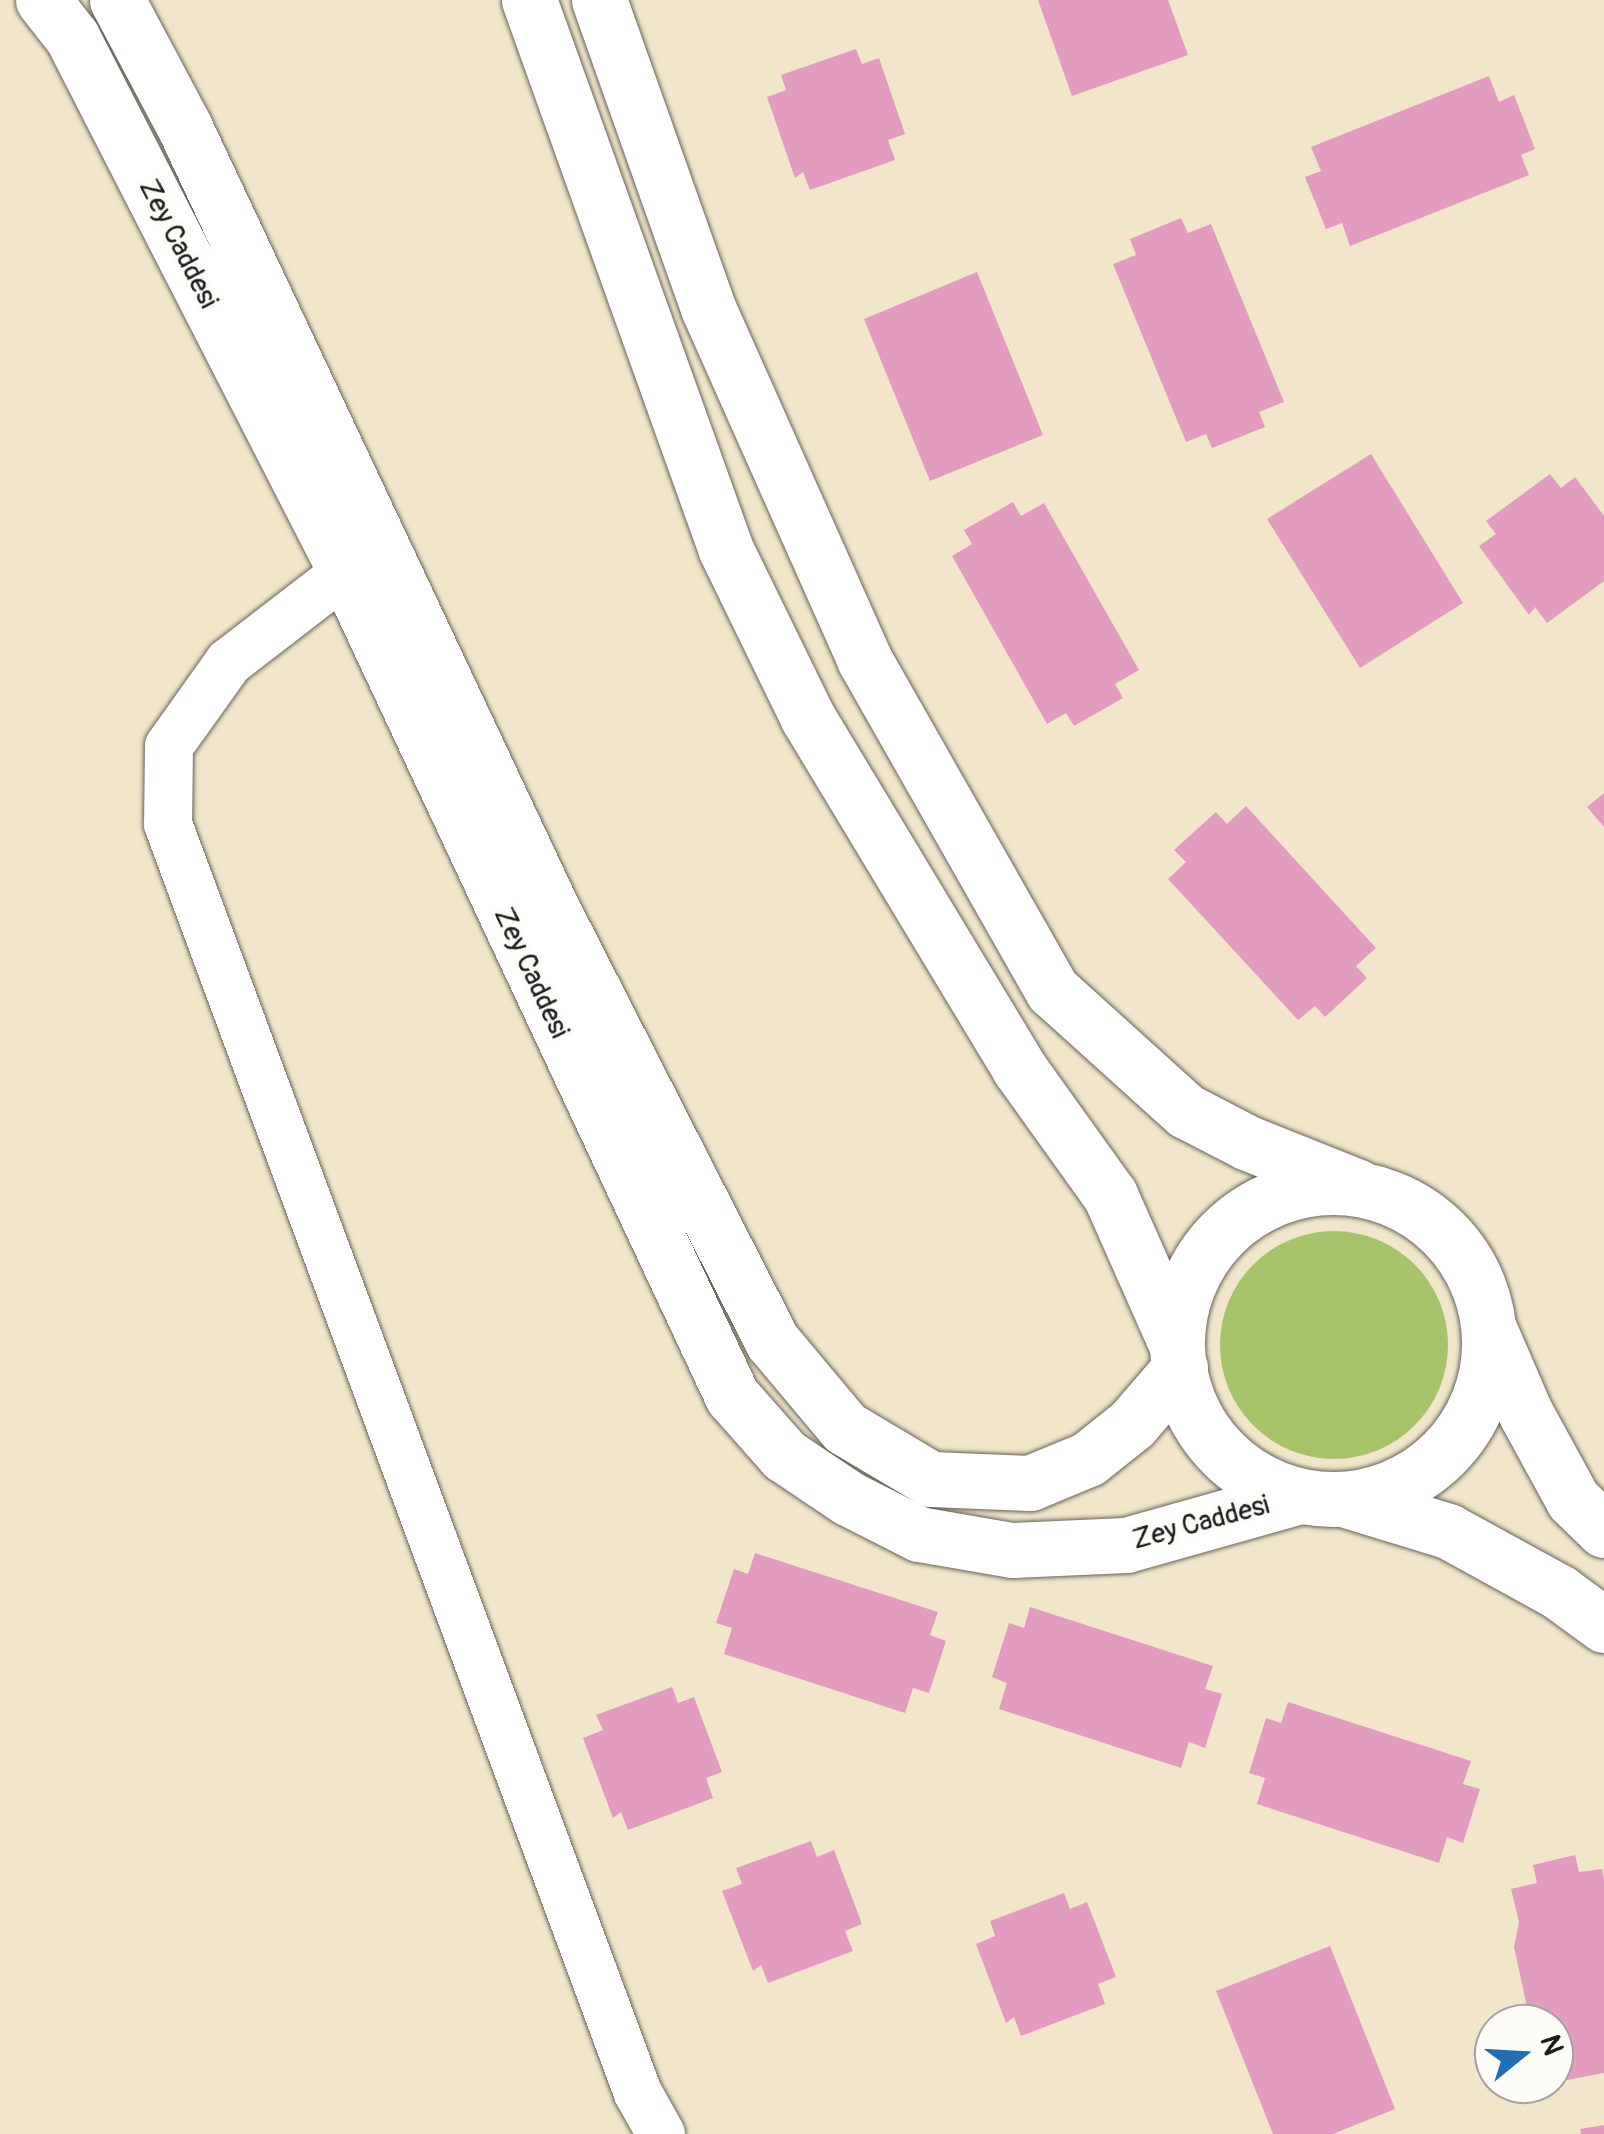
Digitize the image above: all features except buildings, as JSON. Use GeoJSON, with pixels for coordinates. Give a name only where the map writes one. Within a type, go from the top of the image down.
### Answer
{"type":"FeatureCollection","features":[{"type":"Feature","properties":{"kind":"street","name":"Zey Caddesi"},"geometry":{"type":"LineString","coordinates":[[43,0],[72,38],[346,572],[672,1276],[732,1396],[784,1454],[848,1498],[919,1534],[1012,1550],[1126,1545],[1321,1499]]}},
{"type":"Feature","properties":{"kind":"street","name":"Zey Caddesi"},"geometry":{"type":"LineString","coordinates":[[117,0],[184,126],[551,906],[773,1342],[845,1428],[931,1479],[1030,1482],[1088,1459],[1132,1424],[1178,1356]]}},
{"type":"Feature","properties":{"kind":"street"},"geometry":{"type":"LineString","coordinates":[[529,0],[734,567],[828,751],[1020,1068],[1110,1195],[1178,1356],[1185,1399],[1214,1446],[1251,1478],[1448,1531],[1559,1592],[1604,1625]]}},
{"type":"Feature","properties":{"kind":"street"},"geometry":{"type":"LineString","coordinates":[[599,0],[708,308],[864,659],[1052,990],[1186,1111],[1248,1142],[1410,1205],[1452,1240],[1479,1282],[1490,1330],[1526,1414],[1573,1500],[1604,1530]]}},
{"type":"Feature","properties":{"kind":"street"},"geometry":{"type":"LineString","coordinates":[[346,572],[229,662],[169,746],[168,824],[638,2093],[661,2134]]}},
{"type":"Feature","properties":{"kind":"street"},"geometry":{"type":"LineString","coordinates":[[1178,1356],[1184,1290],[1211,1242],[1252,1206],[1304,1188],[1358,1186]]}},
{"type":"Feature","properties":{"kind":"street"},"geometry":{"type":"LineString","coordinates":[[1321,1499],[1394,1489],[1436,1463],[1468,1426],[1486,1380],[1490,1330]]}},
{"type":"Feature","properties":{"kind":"green space"},"geometry":{"type":"Polygon","coordinates":[[[1334,1231],[1378,1239],[1415,1264],[1440,1301],[1448,1345],[1440,1389],[1415,1426],[1378,1451],[1334,1459],[1290,1451],[1253,1426],[1228,1389],[1220,1345],[1228,1301],[1253,1264],[1290,1239],[1334,1231]]]}}]}
